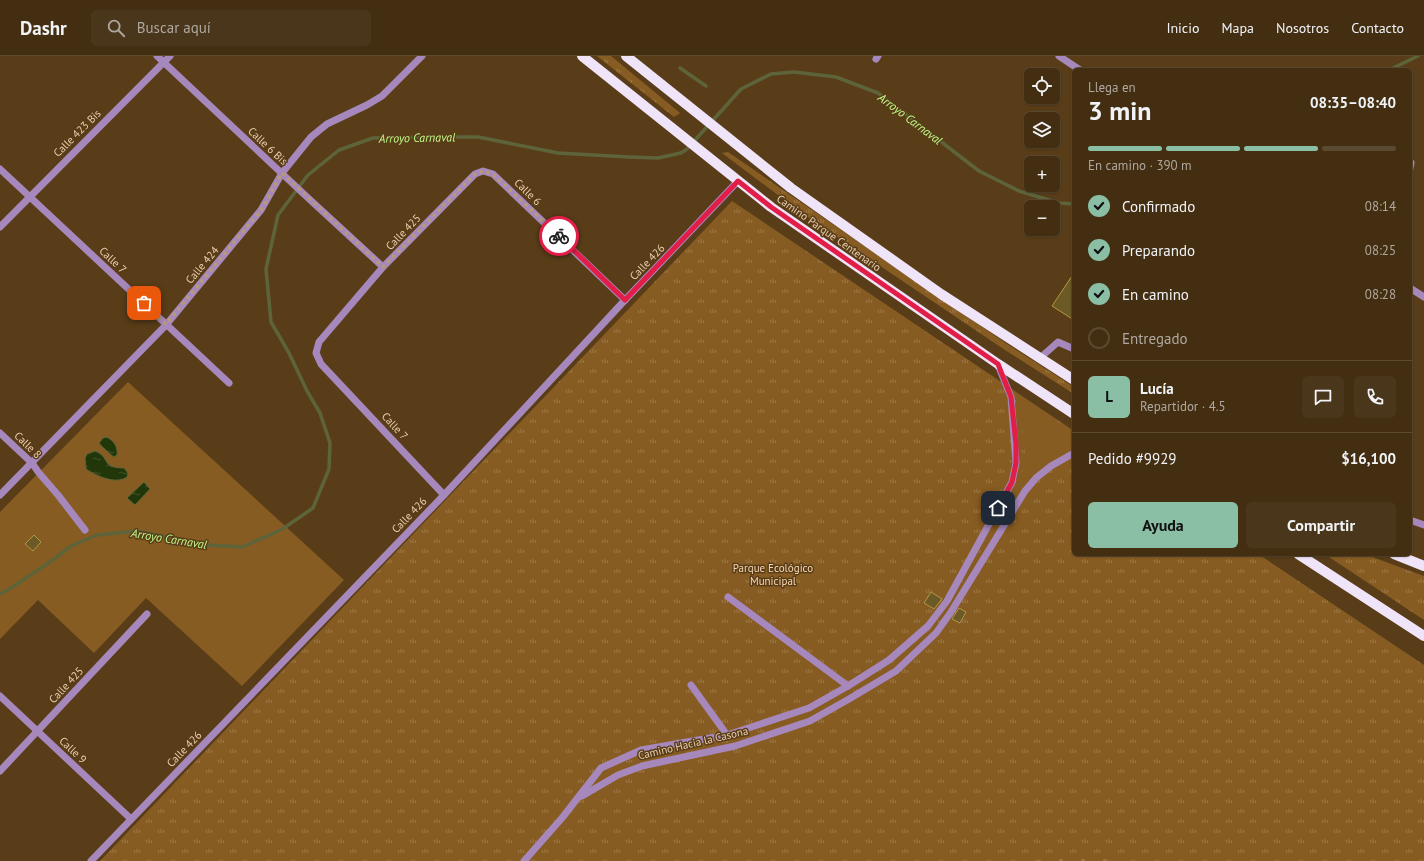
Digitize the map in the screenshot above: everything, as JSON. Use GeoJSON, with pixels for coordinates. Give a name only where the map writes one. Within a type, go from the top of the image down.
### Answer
{"type":"FeatureCollection","features":[{"type":"Feature","properties":{"kind":"main road","name":"Camino Parque Centenario"},"geometry":{"type":"LineString","coordinates":[[582,56],[771,207],[998,364],[1072,413]]}},
{"type":"Feature","properties":{"kind":"main road","name":"Camino Parque Centenario"},"geometry":{"type":"LineString","coordinates":[[626,56],[791,188],[941,294],[1072,379]]}},
{"type":"Feature","properties":{"kind":"main road"},"geometry":{"type":"LineString","coordinates":[[1301,556],[1424,636]]}},
{"type":"Feature","properties":{"kind":"main road"},"geometry":{"type":"LineString","coordinates":[[1399,556],[1424,566]]}},
{"type":"Feature","properties":{"kind":"street","name":"Calle 6 Bis"},"geometry":{"type":"LineString","coordinates":[[157,56],[306,197],[383,267]]}},
{"type":"Feature","properties":{"kind":"street","name":"Calle 423 Bis"},"geometry":{"type":"LineString","coordinates":[[0,227],[170,56]]}},
{"type":"Feature","properties":{"kind":"street","name":"Calle 424"},"geometry":{"type":"LineString","coordinates":[[0,495],[166,324],[261,210],[311,137],[327,124],[367,105],[382,96],[422,56]]}},
{"type":"Feature","properties":{"kind":"street"},"geometry":{"type":"LineString","coordinates":[[1059,56],[1077,68]]}},
{"type":"Feature","properties":{"kind":"street","name":"Calle 7"},"geometry":{"type":"LineString","coordinates":[[0,170],[229,383]]}},
{"type":"Feature","properties":{"kind":"street","name":"Calle 425"},"geometry":{"type":"LineString","coordinates":[[316,353],[319,342],[383,267],[475,174],[483,171]]}},
{"type":"Feature","properties":{"kind":"street","name":"Calle 6"},"geometry":{"type":"LineString","coordinates":[[483,171],[493,174],[625,300]]}},
{"type":"Feature","properties":{"kind":"street","name":"Calle 426"},"geometry":{"type":"LineString","coordinates":[[91,861],[444,494],[738,181]]}},
{"type":"Feature","properties":{"kind":"street"},"geometry":{"type":"LineString","coordinates":[[1412,289],[1424,297]]}},
{"type":"Feature","properties":{"kind":"street"},"geometry":{"type":"LineString","coordinates":[[1040,358],[1058,342],[1072,348]]}},
{"type":"Feature","properties":{"kind":"street","name":"Calle 7"},"geometry":{"type":"LineString","coordinates":[[316,353],[321,364],[444,494]]}},
{"type":"Feature","properties":{"kind":"street","name":"Camino Hacia la Casona"},"geometry":{"type":"LineString","coordinates":[[524,861],[578,798],[601,768],[641,750],[727,735],[809,708],[889,660],[928,626],[947,601],[1012,482],[1016,463],[1016,444],[1011,397],[998,364]]}},
{"type":"Feature","properties":{"kind":"street","name":"Calle 8"},"geometry":{"type":"LineString","coordinates":[[0,433],[32,463],[85,530]]}},
{"type":"Feature","properties":{"kind":"street","name":"Camino Hacia la Casona"},"geometry":{"type":"LineString","coordinates":[[578,798],[618,775],[642,766],[742,744],[810,721],[896,671],[936,633],[948,617],[1025,491],[1036,478],[1051,466],[1072,454]]}},
{"type":"Feature","properties":{"kind":"street"},"geometry":{"type":"LineString","coordinates":[[1412,521],[1424,524]]}},
{"type":"Feature","properties":{"kind":"street"},"geometry":{"type":"LineString","coordinates":[[728,597],[846,687],[849,699]]}},
{"type":"Feature","properties":{"kind":"street","name":"Calle 425"},"geometry":{"type":"LineString","coordinates":[[0,771],[147,614]]}},
{"type":"Feature","properties":{"kind":"street"},"geometry":{"type":"LineString","coordinates":[[690,685],[727,735]]}},
{"type":"Feature","properties":{"kind":"street","name":"Calle 9"},"geometry":{"type":"LineString","coordinates":[[0,696],[131,819]]}},
{"type":"Feature","properties":{"kind":"street"},"geometry":{"type":"LineString","coordinates":[[735,732],[742,744]]}},
{"type":"Feature","properties":{"kind":"green space"},"geometry":{"type":"Polygon","coordinates":[[[597,56],[611,56],[680,113],[674,117],[597,56]]]}},
{"type":"Feature","properties":{"kind":"green space"},"geometry":{"type":"Polygon","coordinates":[[[728,152],[1007,344],[1072,386],[1072,393],[1005,350],[803,214],[722,153],[728,152]]]}},
{"type":"Feature","properties":{"kind":"green space","name":"Parque Ecológico Municipal"},"geometry":{"type":"Polygon","coordinates":[[[732,201],[1072,430],[1072,556],[1261,556],[1424,665],[1424,861],[100,861],[732,201]]]}},
{"type":"Feature","properties":{"kind":"green space"},"geometry":{"type":"Polygon","coordinates":[[[128,382],[344,580],[242,686],[146,598],[94,653],[38,600],[0,639],[0,512],[128,382]]]}},
{"type":"Feature","properties":{"kind":"green space"},"geometry":{"type":"Polygon","coordinates":[[[1018,397],[1072,432],[1072,452],[1051,463],[1029,481],[954,602],[952,601],[996,524],[1021,476],[1026,459],[1018,397]]]}},
{"type":"Feature","properties":{"kind":"green space"},"geometry":{"type":"Polygon","coordinates":[[[1369,556],[1424,576],[1424,620],[1329,557],[1369,556]]]}},
{"type":"Feature","properties":{"kind":"green space"},"geometry":{"type":"Polygon","coordinates":[[[936,625],[932,633],[888,672],[861,689],[857,685],[888,667],[936,625]]]}},
{"type":"Feature","properties":{"kind":"green space"},"geometry":{"type":"Polygon","coordinates":[[[824,705],[827,708],[795,722],[765,732],[762,728],[796,716],[824,705]]]}},
{"type":"Feature","properties":{"kind":"green space"},"geometry":{"type":"Polygon","coordinates":[[[721,740],[721,744],[643,762],[614,775],[611,771],[643,757],[721,740]]]}},
{"type":"Feature","properties":{"kind":"green space"},"geometry":{"type":"Polygon","coordinates":[[[1056,859],[1103,859],[1115,861],[1027,861],[1056,859]]]}},
{"type":"Feature","properties":{"kind":"water"},"geometry":{"type":"Polygon","coordinates":[[[106,437],[113,442],[116,447],[117,455],[114,457],[99,443],[106,437]]]}},
{"type":"Feature","properties":{"kind":"water"},"geometry":{"type":"Polygon","coordinates":[[[95,451],[103,456],[108,464],[117,468],[124,468],[128,473],[127,477],[117,480],[106,479],[86,469],[85,458],[87,454],[95,451]]]}},
{"type":"Feature","properties":{"kind":"water"},"geometry":{"type":"Polygon","coordinates":[[[144,482],[150,489],[135,505],[127,498],[144,482]]]}},
{"type":"Feature","properties":{"kind":"building"},"geometry":{"type":"Polygon","coordinates":[[[1072,276],[1072,319],[1052,306],[1072,276]]]}},
{"type":"Feature","properties":{"kind":"building"},"geometry":{"type":"Polygon","coordinates":[[[34,535],[41,542],[33,551],[25,544],[34,535]]]}},
{"type":"Feature","properties":{"kind":"building"},"geometry":{"type":"Polygon","coordinates":[[[931,592],[942,599],[934,609],[924,603],[931,592]]]}},
{"type":"Feature","properties":{"kind":"building"},"geometry":{"type":"Polygon","coordinates":[[[959,608],[966,612],[960,623],[952,619],[959,608]]]}},
{"type":"Feature","properties":{"kind":"waterway","name":"Arroyo Carnaval"},"geometry":{"type":"LineString","coordinates":[[1393,68],[1418,56]]}},
{"type":"Feature","properties":{"kind":"waterway"},"geometry":{"type":"LineString","coordinates":[[680,68],[706,86]]}},
{"type":"Feature","properties":{"kind":"waterway","name":"Arroyo Carnaval"},"geometry":{"type":"LineString","coordinates":[[0,594],[50,562],[71,546],[97,535],[137,531],[167,537],[187,544],[242,547],[281,530],[313,508],[329,469],[330,443],[320,413],[271,322],[266,269],[278,215],[308,175],[339,150],[373,138],[478,137],[558,153],[658,158],[681,153],[687,149],[741,89],[771,74],[794,72],[836,77],[878,93],[979,171],[1019,191],[1059,203],[1072,204]]}},
{"type":"Feature","properties":{"kind":"way so far"},"geometry":{"type":"LineString","coordinates":[[144,303],[166,324],[261,210],[282,173],[306,197],[383,267],[475,174],[483,171],[493,174],[559,236]]}},
{"type":"Feature","properties":{"kind":"route"},"geometry":{"type":"LineString","coordinates":[[559,236],[625,300],[738,181],[771,207],[998,364],[1011,397],[1016,444],[1016,463],[1012,482],[998,508]]}}]}
